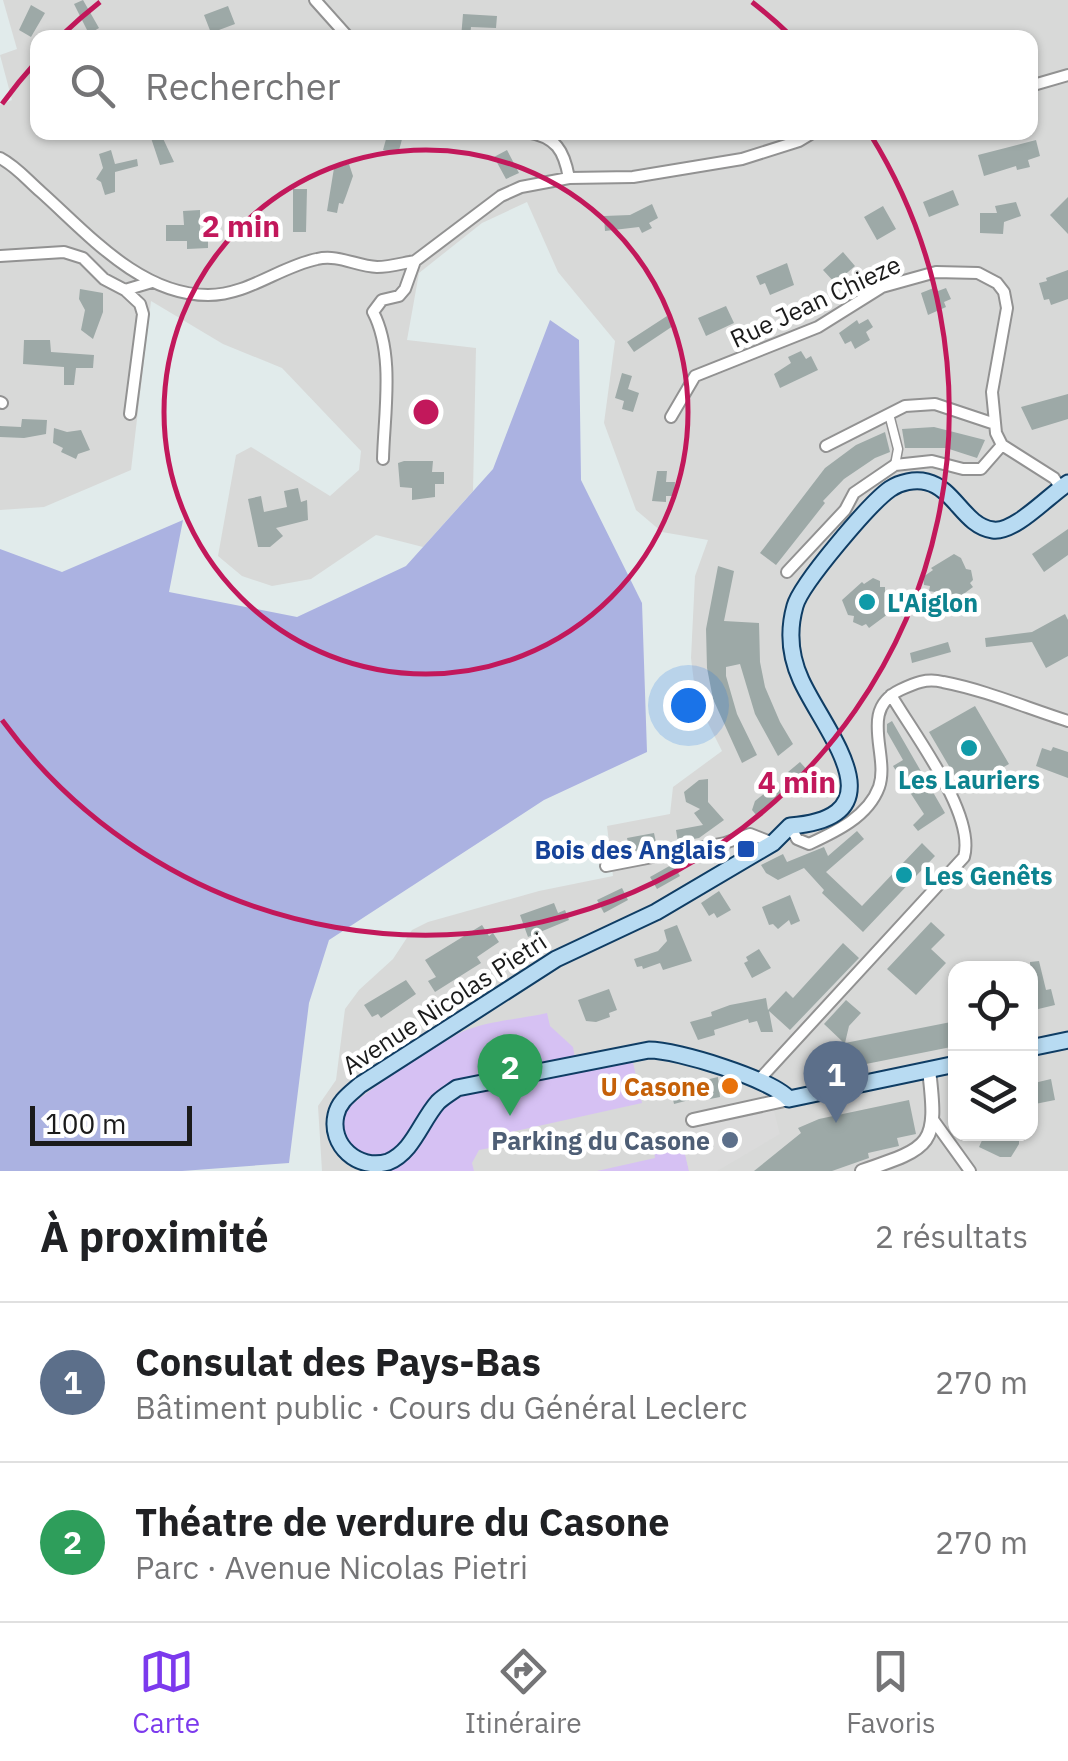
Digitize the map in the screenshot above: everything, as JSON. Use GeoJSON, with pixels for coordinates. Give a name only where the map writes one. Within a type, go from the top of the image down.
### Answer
{"type":"FeatureCollection","features":[{"type":"Feature","properties":{"kind":"main road"},"geometry":{"type":"LineString","coordinates":[[790,826],[816,824],[836,812],[844,801],[850,778],[847,762],[801,680],[792,653],[791,624],[796,600],[811,579],[873,504],[893,487],[926,482],[943,489],[978,525],[993,530],[1008,529],[1064,486]]}},
{"type":"Feature","properties":{"kind":"main road","name":"Avenue Nicolas Pietri"},"geometry":{"type":"LineString","coordinates":[[789,1099],[778,1089],[758,1081],[666,1050],[626,1054],[456,1088],[439,1101],[406,1149],[390,1161],[350,1164],[335,1127],[336,1112],[343,1100],[360,1085],[556,959],[656,912],[773,843],[790,826]]}},
{"type":"Feature","properties":{"kind":"main road"},"geometry":{"type":"LineString","coordinates":[[1038,1046],[1068,1040]]}},
{"type":"Feature","properties":{"kind":"main road"},"geometry":{"type":"LineString","coordinates":[[789,1099],[948,1066]]}},
{"type":"Feature","properties":{"kind":"street"},"geometry":{"type":"LineString","coordinates":[[315,0],[341,30]]}},
{"type":"Feature","properties":{"kind":"street"},"geometry":{"type":"LineString","coordinates":[[1038,84],[1068,75]]}},
{"type":"Feature","properties":{"kind":"street"},"geometry":{"type":"LineString","coordinates":[[552,140],[560,147],[569,178]]}},
{"type":"Feature","properties":{"kind":"street"},"geometry":{"type":"LineString","coordinates":[[0,158],[22,172],[94,242],[152,282],[209,295],[251,287],[309,261],[330,257],[376,267],[415,261],[502,196],[522,187],[569,178],[633,177],[742,159],[803,140]]}},
{"type":"Feature","properties":{"kind":"street"},"geometry":{"type":"LineString","coordinates":[[0,256],[64,252],[84,258],[104,279],[140,304],[143,314],[130,414]]}},
{"type":"Feature","properties":{"kind":"street"},"geometry":{"type":"LineString","coordinates":[[382,459],[385,371],[373,312],[382,300],[399,296],[406,289],[415,261]]}},
{"type":"Feature","properties":{"kind":"street","name":"Rue Jean Chieze"},"geometry":{"type":"LineString","coordinates":[[671,416],[695,376],[818,327],[902,279],[958,271],[978,274],[1004,292],[1006,327],[992,392],[992,423],[1002,445]]}},
{"type":"Feature","properties":{"kind":"street"},"geometry":{"type":"LineString","coordinates":[[124,290],[152,282]]}},
{"type":"Feature","properties":{"kind":"street"},"geometry":{"type":"LineString","coordinates":[[826,446],[904,406],[935,404],[992,423]]}},
{"type":"Feature","properties":{"kind":"street"},"geometry":{"type":"LineString","coordinates":[[889,414],[898,449],[895,464]]}},
{"type":"Feature","properties":{"kind":"street"},"geometry":{"type":"LineString","coordinates":[[787,572],[846,510],[854,494],[895,464],[932,460],[963,469],[981,469],[1002,445],[1064,486]]}},
{"type":"Feature","properties":{"kind":"street"},"geometry":{"type":"LineString","coordinates":[[790,826],[797,839],[809,844],[860,815],[880,784],[880,708],[890,695],[921,680],[944,682],[1068,720]]}},
{"type":"Feature","properties":{"kind":"street"},"geometry":{"type":"LineString","coordinates":[[758,1081],[964,858],[961,812],[890,695]]}},
{"type":"Feature","properties":{"kind":"street"},"geometry":{"type":"LineString","coordinates":[[606,866],[724,843],[750,834],[773,843]]}},
{"type":"Feature","properties":{"kind":"street"},"geometry":{"type":"LineString","coordinates":[[862,1171],[912,1153],[925,1141],[934,1121],[929,1070]]}},
{"type":"Feature","properties":{"kind":"street"},"geometry":{"type":"LineString","coordinates":[[694,1120],[789,1099]]}},
{"type":"Feature","properties":{"kind":"street"},"geometry":{"type":"LineString","coordinates":[[934,1121],[970,1171]]}},
{"type":"Feature","properties":{"kind":"shaded area"},"geometry":{"type":"Polygon","coordinates":[[[3,0],[1068,0],[1068,1171],[322,1171],[318,1106],[336,1080],[345,1009],[359,990],[393,959],[412,930],[539,891],[613,876],[607,826],[670,814],[673,787],[722,751],[696,699],[691,658],[695,576],[708,540],[662,532],[636,510],[604,423],[615,341],[558,272],[527,202],[482,223],[419,273],[407,340],[476,348],[473,491],[423,547],[376,535],[311,579],[272,586],[242,576],[218,556],[236,455],[251,447],[330,496],[359,470],[361,451],[282,368],[223,344],[151,301],[131,470],[44,507],[0,510],[0,105],[12,100],[0,55],[17,49],[3,0]]]}},
{"type":"Feature","properties":{"kind":"shaded area"},"geometry":{"type":"Polygon","coordinates":[[[550,320],[579,340],[581,480],[642,603],[647,752],[544,800],[329,940],[309,1003],[289,1163],[182,1171],[0,1171],[0,549],[62,572],[183,520],[169,592],[297,617],[406,566],[493,469],[550,320]]]}},
{"type":"Feature","properties":{"kind":"shaded area"},"geometry":{"type":"Polygon","coordinates":[[[547,1013],[550,1026],[573,1047],[575,1058],[443,1086],[406,1139],[390,1152],[369,1155],[359,1152],[345,1139],[343,1119],[355,1102],[440,1044],[494,1022],[547,1013]]]}},
{"type":"Feature","properties":{"kind":"shaded area"},"geometry":{"type":"Polygon","coordinates":[[[632,1058],[642,1103],[498,1135],[500,1146],[479,1150],[472,1163],[474,1171],[375,1171],[454,1096],[632,1058]]]}},
{"type":"Feature","properties":{"kind":"shaded area","name":"Parking du Casone"},"geometry":{"type":"Polygon","coordinates":[[[773,1108],[780,1134],[717,1171],[689,1171],[684,1149],[689,1147],[686,1130],[773,1108]]]}},
{"type":"Feature","properties":{"kind":"shaded area"},"geometry":{"type":"Polygon","coordinates":[[[683,1145],[689,1171],[597,1171],[655,1158],[654,1151],[683,1145]]]}},
{"type":"Feature","properties":{"kind":"building"},"geometry":{"type":"Polygon","coordinates":[[[83,0],[99,28],[87,30],[74,4],[83,0]]]}},
{"type":"Feature","properties":{"kind":"building"},"geometry":{"type":"Polygon","coordinates":[[[31,5],[45,13],[35,30],[30,30],[30,36],[19,30],[31,5]]]}},
{"type":"Feature","properties":{"kind":"building"},"geometry":{"type":"Polygon","coordinates":[[[228,6],[235,24],[210,30],[204,15],[228,6]]]}},
{"type":"Feature","properties":{"kind":"building"},"geometry":{"type":"Polygon","coordinates":[[[463,14],[497,16],[496,28],[462,30],[463,14]]]}},
{"type":"Feature","properties":{"kind":"building"},"geometry":{"type":"Polygon","coordinates":[[[152,140],[164,140],[174,162],[160,165],[152,140]]]}},
{"type":"Feature","properties":{"kind":"building"},"geometry":{"type":"Polygon","coordinates":[[[386,140],[402,140],[398,154],[383,150],[386,140]]]}},
{"type":"Feature","properties":{"kind":"building"},"geometry":{"type":"Polygon","coordinates":[[[1036,140],[1040,156],[1028,160],[1030,167],[1017,170],[1016,166],[984,176],[978,155],[1036,140]]]}},
{"type":"Feature","properties":{"kind":"building"},"geometry":{"type":"Polygon","coordinates":[[[111,150],[115,164],[137,159],[138,166],[115,172],[115,192],[105,195],[96,179],[103,168],[99,154],[111,150]]]}},
{"type":"Feature","properties":{"kind":"building"},"geometry":{"type":"Polygon","coordinates":[[[507,150],[519,173],[506,179],[494,157],[507,150]]]}},
{"type":"Feature","properties":{"kind":"building"},"geometry":{"type":"Polygon","coordinates":[[[349,164],[353,176],[343,204],[339,203],[337,213],[327,211],[334,168],[349,164]]]}},
{"type":"Feature","properties":{"kind":"building"},"geometry":{"type":"Polygon","coordinates":[[[293,189],[307,189],[306,232],[293,232],[293,189]]]}},
{"type":"Feature","properties":{"kind":"building"},"geometry":{"type":"Polygon","coordinates":[[[953,190],[959,205],[929,217],[923,202],[953,190]]]}},
{"type":"Feature","properties":{"kind":"building"},"geometry":{"type":"Polygon","coordinates":[[[1068,197],[1068,234],[1050,215],[1068,197]]]}},
{"type":"Feature","properties":{"kind":"building"},"geometry":{"type":"Polygon","coordinates":[[[1016,202],[1021,216],[1004,222],[1003,234],[980,233],[980,213],[997,213],[995,206],[1016,202]]]}},
{"type":"Feature","properties":{"kind":"building"},"geometry":{"type":"Polygon","coordinates":[[[652,204],[658,218],[649,223],[652,228],[642,233],[639,227],[605,231],[604,216],[630,215],[652,204]]]}},
{"type":"Feature","properties":{"kind":"building"},"geometry":{"type":"Polygon","coordinates":[[[883,206],[896,229],[877,240],[864,217],[883,206]]]}},
{"type":"Feature","properties":{"kind":"building"},"geometry":{"type":"Polygon","coordinates":[[[200,210],[200,234],[208,234],[208,248],[187,249],[187,241],[166,241],[166,225],[184,225],[183,211],[200,210]]]}},
{"type":"Feature","properties":{"kind":"building"},"geometry":{"type":"Polygon","coordinates":[[[843,252],[855,266],[835,283],[823,270],[843,252]]]}},
{"type":"Feature","properties":{"kind":"building"},"geometry":{"type":"Polygon","coordinates":[[[787,263],[794,285],[770,295],[765,283],[760,285],[756,276],[787,263]]]}},
{"type":"Feature","properties":{"kind":"building"},"geometry":{"type":"Polygon","coordinates":[[[1068,270],[1068,299],[1051,305],[1049,299],[1044,300],[1039,283],[1068,270]]]}},
{"type":"Feature","properties":{"kind":"building"},"geometry":{"type":"Polygon","coordinates":[[[936,287],[938,291],[946,288],[951,299],[944,302],[946,307],[928,315],[921,293],[936,287]]]}},
{"type":"Feature","properties":{"kind":"building"},"geometry":{"type":"Polygon","coordinates":[[[80,289],[103,293],[103,312],[93,339],[81,330],[85,310],[79,299],[80,289]]]}},
{"type":"Feature","properties":{"kind":"building"},"geometry":{"type":"Polygon","coordinates":[[[726,306],[734,323],[706,336],[698,318],[726,306]]]}},
{"type":"Feature","properties":{"kind":"building"},"geometry":{"type":"Polygon","coordinates":[[[667,316],[673,326],[634,352],[627,342],[667,316]]]}},
{"type":"Feature","properties":{"kind":"building"},"geometry":{"type":"Polygon","coordinates":[[[868,319],[873,327],[866,332],[870,340],[855,349],[851,341],[845,344],[839,333],[857,320],[859,324],[868,319]]]}},
{"type":"Feature","properties":{"kind":"building"},"geometry":{"type":"Polygon","coordinates":[[[24,340],[50,340],[51,352],[94,355],[93,368],[76,368],[74,385],[64,385],[64,367],[23,364],[24,340]]]}},
{"type":"Feature","properties":{"kind":"building"},"geometry":{"type":"Polygon","coordinates":[[[801,351],[806,359],[811,356],[818,370],[780,388],[774,374],[791,363],[788,357],[801,351]]]}},
{"type":"Feature","properties":{"kind":"building"},"geometry":{"type":"Polygon","coordinates":[[[622,373],[632,376],[628,389],[639,393],[633,412],[622,409],[624,401],[615,398],[622,373]]]}},
{"type":"Feature","properties":{"kind":"building"},"geometry":{"type":"Polygon","coordinates":[[[1068,394],[1068,419],[1032,430],[1021,407],[1068,394]]]}},
{"type":"Feature","properties":{"kind":"building"},"geometry":{"type":"Polygon","coordinates":[[[22,419],[47,420],[46,434],[0,437],[0,426],[21,427],[22,419]]]}},
{"type":"Feature","properties":{"kind":"building"},"geometry":{"type":"Polygon","coordinates":[[[934,427],[985,440],[977,458],[946,448],[905,448],[902,429],[934,427]]]}},
{"type":"Feature","properties":{"kind":"building"},"geometry":{"type":"Polygon","coordinates":[[[54,428],[67,432],[81,430],[90,450],[78,454],[76,459],[61,452],[63,448],[53,443],[54,428]]]}},
{"type":"Feature","properties":{"kind":"building"},"geometry":{"type":"Polygon","coordinates":[[[885,432],[890,452],[844,479],[776,565],[760,553],[825,468],[856,445],[885,432]]]}},
{"type":"Feature","properties":{"kind":"building"},"geometry":{"type":"Polygon","coordinates":[[[433,461],[432,472],[444,472],[444,484],[435,484],[435,497],[412,500],[412,488],[400,487],[398,463],[433,461]]]}},
{"type":"Feature","properties":{"kind":"building"},"geometry":{"type":"Polygon","coordinates":[[[657,471],[667,471],[666,482],[675,482],[674,496],[666,496],[666,502],[652,501],[657,471]]]}},
{"type":"Feature","properties":{"kind":"building"},"geometry":{"type":"Polygon","coordinates":[[[298,488],[301,502],[307,500],[308,520],[276,528],[283,536],[270,547],[258,547],[248,499],[261,496],[264,512],[287,507],[284,491],[298,488]]]}},
{"type":"Feature","properties":{"kind":"building"},"geometry":{"type":"Polygon","coordinates":[[[1068,529],[1068,555],[1044,572],[1032,554],[1068,529]]]}},
{"type":"Feature","properties":{"kind":"building","name":"L'Aiglon"},"geometry":{"type":"Polygon","coordinates":[[[954,554],[971,570],[973,587],[950,604],[947,600],[943,603],[935,598],[935,592],[929,591],[930,586],[924,585],[923,577],[954,554]]]}},
{"type":"Feature","properties":{"kind":"building"},"geometry":{"type":"Polygon","coordinates":[[[718,566],[734,571],[724,621],[759,623],[765,687],[793,744],[778,756],[755,714],[740,664],[726,667],[726,676],[737,714],[757,755],[742,763],[713,699],[706,629],[718,566]]]}},
{"type":"Feature","properties":{"kind":"building","name":"L'Aiglon"},"geometry":{"type":"Polygon","coordinates":[[[873,578],[890,594],[892,603],[888,606],[892,611],[869,628],[853,622],[854,616],[848,615],[842,600],[862,582],[873,578]]]}},
{"type":"Feature","properties":{"kind":"building"},"geometry":{"type":"Polygon","coordinates":[[[1065,614],[1068,656],[1046,668],[1032,642],[986,647],[985,638],[1032,632],[1065,614]]]}},
{"type":"Feature","properties":{"kind":"building"},"geometry":{"type":"Polygon","coordinates":[[[948,642],[951,652],[912,663],[910,653],[948,642]]]}},
{"type":"Feature","properties":{"kind":"building","name":"Les Lauriers"},"geometry":{"type":"Polygon","coordinates":[[[975,706],[1009,764],[963,790],[929,732],[975,706]]]}},
{"type":"Feature","properties":{"kind":"building"},"geometry":{"type":"Polygon","coordinates":[[[892,721],[945,813],[918,831],[913,825],[924,814],[893,766],[903,760],[887,732],[887,724],[892,721]]]}},
{"type":"Feature","properties":{"kind":"building"},"geometry":{"type":"Polygon","coordinates":[[[1053,747],[1068,752],[1068,778],[1036,766],[1042,748],[1051,751],[1053,747]]]}},
{"type":"Feature","properties":{"kind":"building"},"geometry":{"type":"Polygon","coordinates":[[[800,762],[818,782],[807,792],[788,772],[800,762]]]}},
{"type":"Feature","properties":{"kind":"building"},"geometry":{"type":"Polygon","coordinates":[[[708,779],[708,802],[724,820],[699,838],[678,842],[676,830],[703,825],[694,813],[700,809],[686,802],[684,792],[699,780],[708,779]]]}},
{"type":"Feature","properties":{"kind":"building"},"geometry":{"type":"Polygon","coordinates":[[[775,785],[785,795],[757,816],[752,810],[755,801],[775,785]]]}},
{"type":"Feature","properties":{"kind":"building"},"geometry":{"type":"Polygon","coordinates":[[[857,831],[864,839],[826,872],[862,906],[922,843],[935,856],[863,932],[822,893],[824,890],[804,868],[778,880],[761,865],[783,854],[787,862],[824,847],[828,856],[857,831]]]}},
{"type":"Feature","properties":{"kind":"building"},"geometry":{"type":"Polygon","coordinates":[[[654,833],[657,847],[630,852],[627,838],[654,833]]]}},
{"type":"Feature","properties":{"kind":"building"},"geometry":{"type":"Polygon","coordinates":[[[673,864],[680,876],[657,889],[650,877],[673,864]]]}},
{"type":"Feature","properties":{"kind":"building"},"geometry":{"type":"Polygon","coordinates":[[[622,888],[628,900],[604,913],[597,900],[622,888]]]}},
{"type":"Feature","properties":{"kind":"building"},"geometry":{"type":"Polygon","coordinates":[[[719,891],[731,910],[717,918],[714,913],[709,916],[701,903],[719,891]]]}},
{"type":"Feature","properties":{"kind":"building"},"geometry":{"type":"Polygon","coordinates":[[[790,895],[800,921],[791,925],[789,920],[778,929],[769,925],[762,907],[790,895]]]}},
{"type":"Feature","properties":{"kind":"building"},"geometry":{"type":"Polygon","coordinates":[[[554,903],[558,913],[565,910],[569,920],[528,937],[520,915],[554,903]]]}},
{"type":"Feature","properties":{"kind":"building"},"geometry":{"type":"Polygon","coordinates":[[[931,922],[945,935],[931,949],[946,963],[916,995],[887,969],[931,922]]]}},
{"type":"Feature","properties":{"kind":"building"},"geometry":{"type":"Polygon","coordinates":[[[482,925],[499,942],[477,957],[481,963],[435,992],[428,981],[436,977],[425,960],[482,925]]]}},
{"type":"Feature","properties":{"kind":"building"},"geometry":{"type":"Polygon","coordinates":[[[677,925],[692,961],[663,970],[660,963],[637,967],[634,959],[658,951],[667,941],[664,930],[677,925]]]}},
{"type":"Feature","properties":{"kind":"building"},"geometry":{"type":"Polygon","coordinates":[[[843,943],[859,958],[790,1030],[769,1011],[773,1032],[761,1032],[757,1021],[749,1023],[748,1019],[714,1030],[715,1035],[698,1040],[690,1022],[712,1016],[711,1012],[730,1005],[766,998],[768,1010],[786,991],[793,998],[843,943]]]}},
{"type":"Feature","properties":{"kind":"building"},"geometry":{"type":"Polygon","coordinates":[[[759,949],[771,968],[752,978],[744,963],[748,961],[746,957],[759,949]]]}},
{"type":"Feature","properties":{"kind":"building"},"geometry":{"type":"Polygon","coordinates":[[[1038,961],[1055,1005],[1038,1009],[1038,961]]]}},
{"type":"Feature","properties":{"kind":"building"},"geometry":{"type":"Polygon","coordinates":[[[406,980],[416,994],[381,1018],[378,1014],[372,1017],[364,1005],[406,980]]]}},
{"type":"Feature","properties":{"kind":"building"},"geometry":{"type":"Polygon","coordinates":[[[609,989],[617,1010],[596,1022],[586,1021],[578,1000],[609,989]]]}},
{"type":"Feature","properties":{"kind":"building"},"geometry":{"type":"Polygon","coordinates":[[[846,1000],[861,1013],[849,1026],[845,1043],[948,1023],[948,1048],[831,1071],[829,1060],[840,1057],[844,1043],[824,1024],[846,1000]]]}},
{"type":"Feature","properties":{"kind":"building"},"geometry":{"type":"Polygon","coordinates":[[[686,1077],[693,1099],[674,1104],[669,1081],[686,1077]]]}},
{"type":"Feature","properties":{"kind":"building"},"geometry":{"type":"Polygon","coordinates":[[[718,1077],[720,1097],[710,1099],[697,1082],[718,1077]]]}},
{"type":"Feature","properties":{"kind":"building"},"geometry":{"type":"Polygon","coordinates":[[[1051,1079],[1055,1100],[1038,1103],[1038,1082],[1051,1079]]]}},
{"type":"Feature","properties":{"kind":"building"},"geometry":{"type":"Polygon","coordinates":[[[909,1100],[916,1134],[897,1138],[899,1146],[868,1153],[869,1158],[832,1171],[754,1171],[801,1133],[798,1128],[819,1119],[909,1100]]]}},
{"type":"Feature","properties":{"kind":"building"},"geometry":{"type":"Polygon","coordinates":[[[982,1141],[1019,1141],[1011,1157],[1000,1157],[979,1147],[982,1141]]]}},
{"type":"Feature","properties":{"kind":"place","name":"L'Aiglon"},"geometry":{"type":"Point","coordinates":[867,602]}},
{"type":"Feature","properties":{"kind":"place","name":"Les Lauriers"},"geometry":{"type":"Point","coordinates":[969,748]}},
{"type":"Feature","properties":{"kind":"place","name":"Bois des Anglais"},"geometry":{"type":"Point","coordinates":[746,849]}},
{"type":"Feature","properties":{"kind":"place","name":"Les Genêts"},"geometry":{"type":"Point","coordinates":[904,875]}},
{"type":"Feature","properties":{"kind":"place","name":"U Casone"},"geometry":{"type":"Point","coordinates":[730,1086]}},
{"type":"Feature","properties":{"kind":"place","name":"Théatre de verdure du Casone"},"geometry":{"type":"Point","coordinates":[510,1116]}},
{"type":"Feature","properties":{"kind":"place","name":"Consulat des Pays-Bas"},"geometry":{"type":"Point","coordinates":[836,1123]}},
{"type":"Feature","properties":{"kind":"place","name":"Parking du Casone"},"geometry":{"type":"Point","coordinates":[730,1140]}}]}
